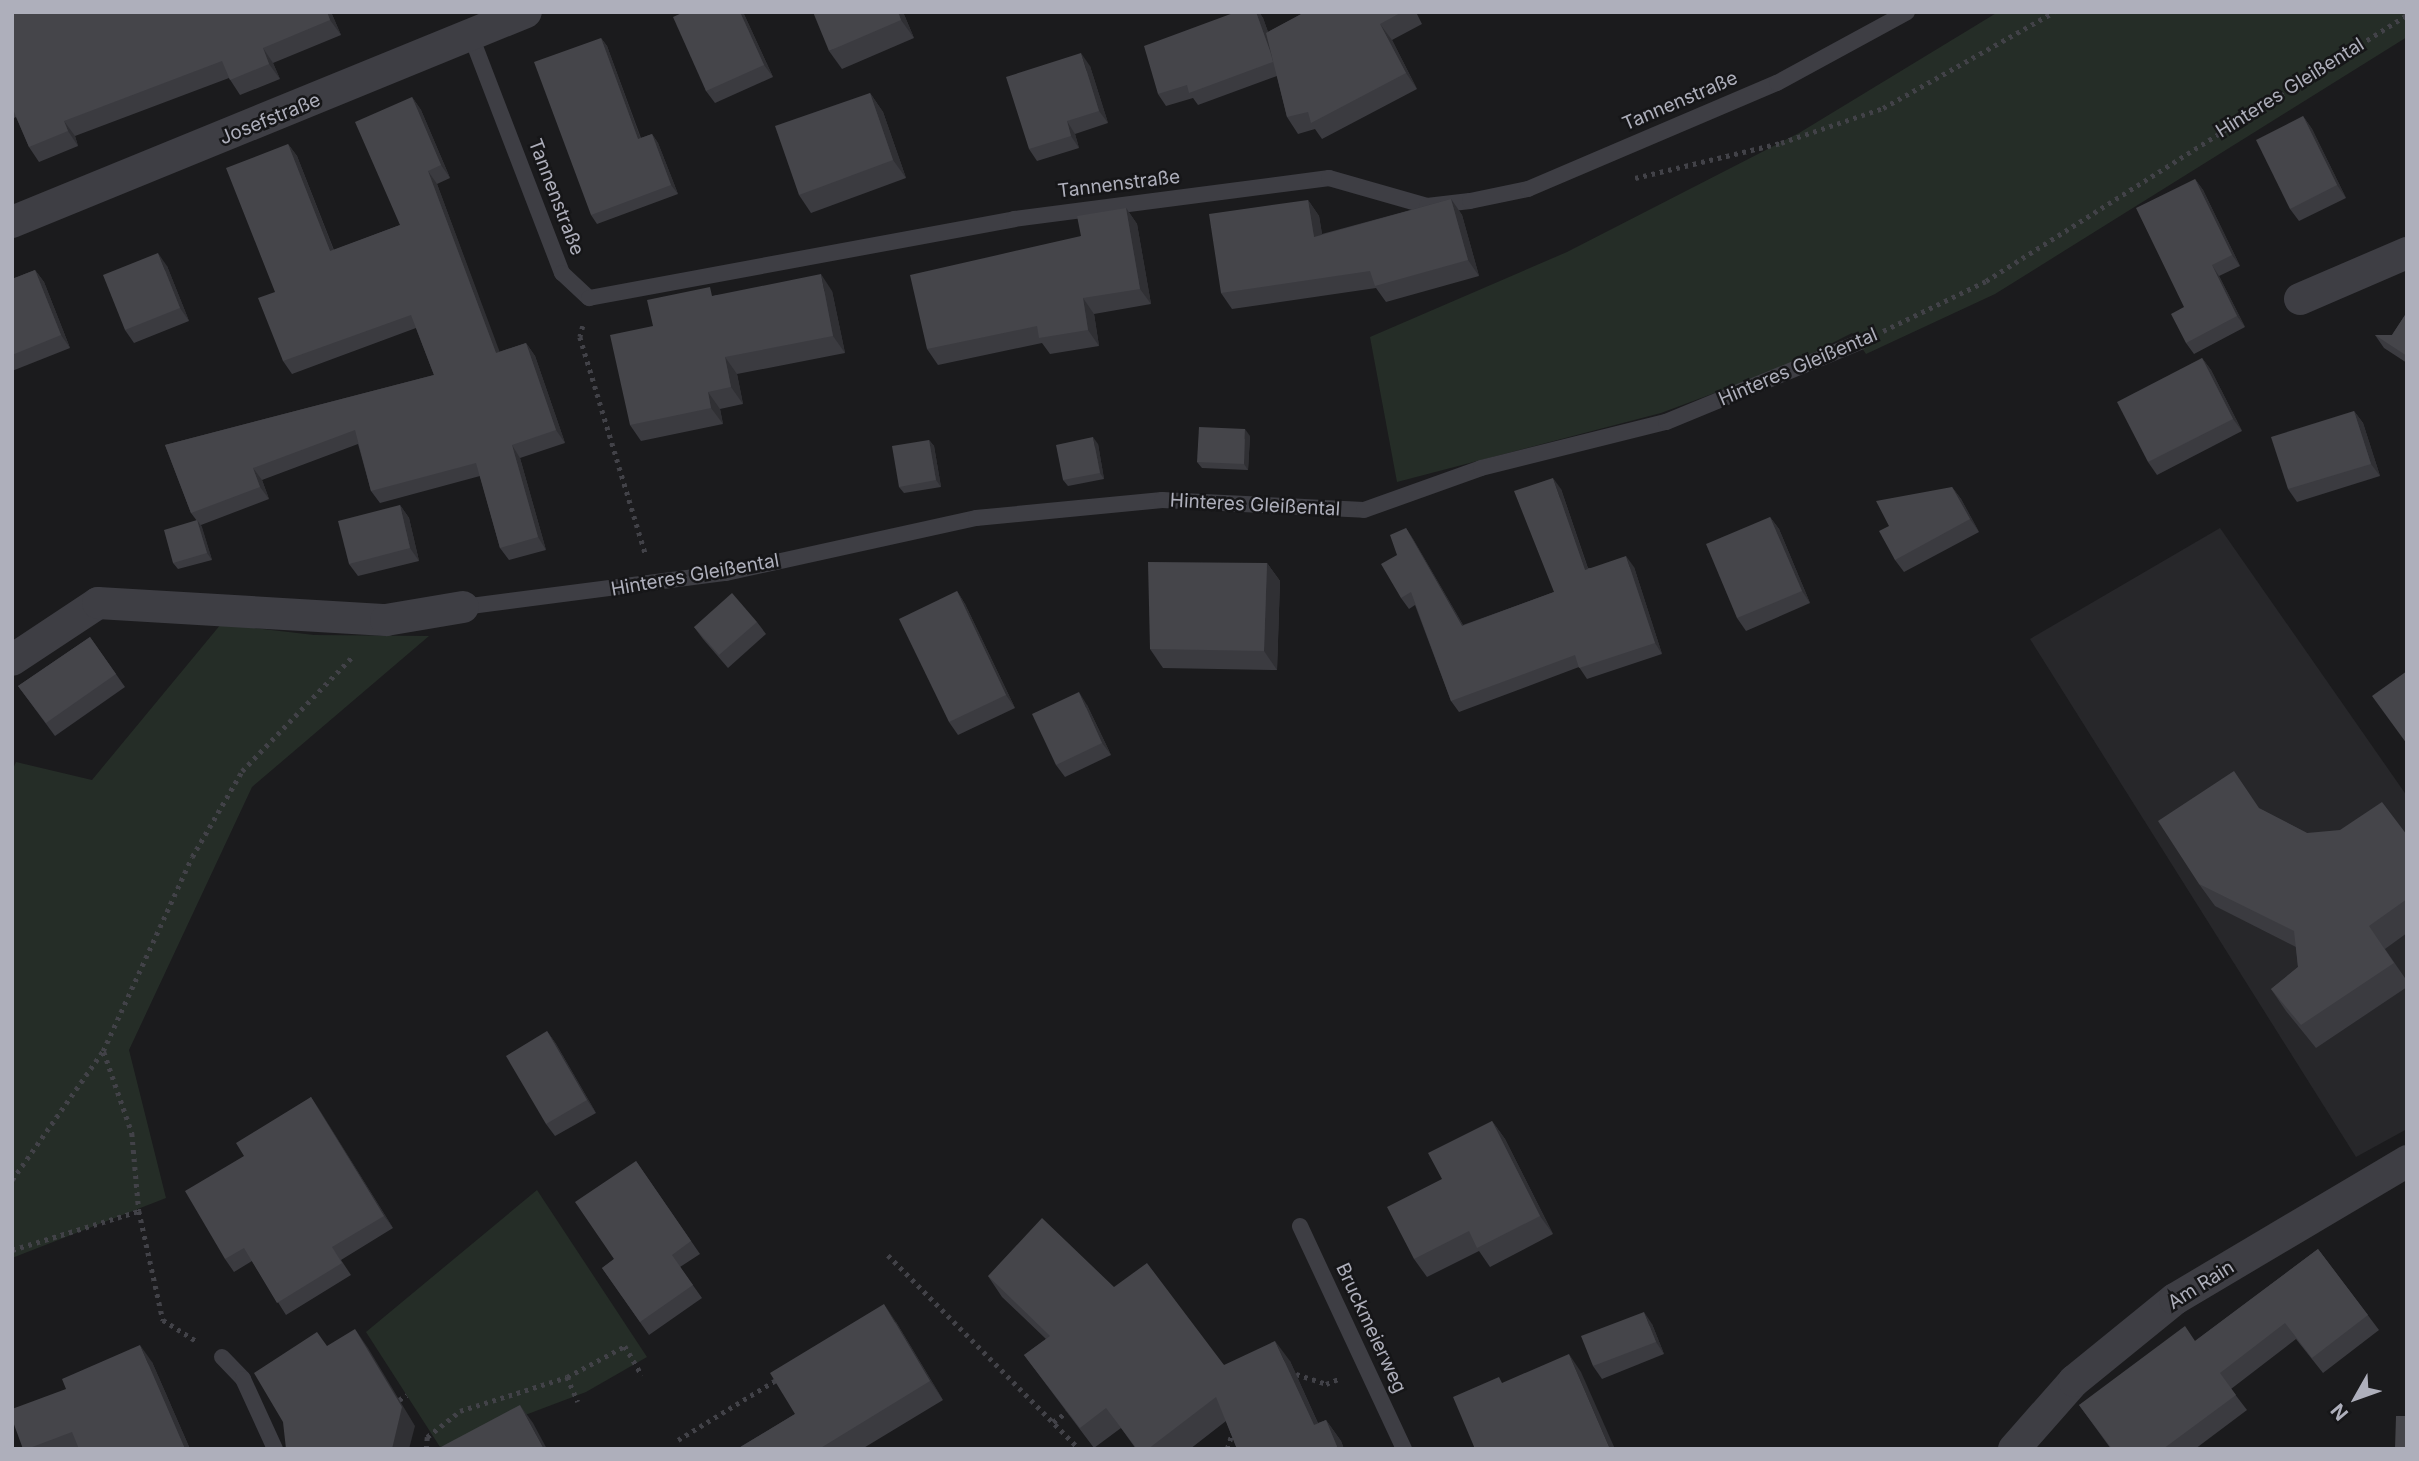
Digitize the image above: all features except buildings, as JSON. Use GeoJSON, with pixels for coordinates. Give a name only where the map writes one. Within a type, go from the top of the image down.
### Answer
{"type":"FeatureCollection","features":[{"type":"Feature","properties":{"kind":"street","name":"Josefstraße"},"geometry":{"type":"LineString","coordinates":[[12,222],[526,12]]}},
{"type":"Feature","properties":{"kind":"street"},"geometry":{"type":"LineString","coordinates":[[2300,299],[2407,253]]}},
{"type":"Feature","properties":{"kind":"street","name":"Hinteres Gleißental"},"geometry":{"type":"LineString","coordinates":[[12,660],[98,603],[386,620],[463,607]]}},
{"type":"Feature","properties":{"kind":"street","name":"Am Rain"},"geometry":{"type":"LineString","coordinates":[[2019,1446],[2074,1381],[2175,1299],[2407,1161]]}},
{"type":"Feature","properties":{"kind":"lane","name":"Tannenstraße"},"geometry":{"type":"LineString","coordinates":[[471,36],[562,273],[589,298],[1014,219],[1329,178],[1427,206],[1470,201],[1528,188],[1777,83],[1907,12]]}},
{"type":"Feature","properties":{"kind":"lane","name":"Hinteres Gleißental"},"geometry":{"type":"LineString","coordinates":[[463,607],[654,584],[976,517],[1162,500],[1364,510],[1481,468],[1666,422],[1860,342]]}},
{"type":"Feature","properties":{"kind":"lane","name":"Bruckmeierweg"},"geometry":{"type":"LineString","coordinates":[[1300,1226],[1404,1449]]}},
{"type":"Feature","properties":{"kind":"lane"},"geometry":{"type":"LineString","coordinates":[[222,1357],[250,1391],[275,1449]]}},
{"type":"Feature","properties":{"kind":"path"},"geometry":{"type":"LineString","coordinates":[[1628,180],[1781,144],[1883,108],[2054,12]]}},
{"type":"Feature","properties":{"kind":"path","name":"Hinteres Gleißental"},"geometry":{"type":"LineString","coordinates":[[1860,342],[1986,281],[2407,15]]}},
{"type":"Feature","properties":{"kind":"path"},"geometry":{"type":"LineString","coordinates":[[580,337],[654,584]]}},
{"type":"Feature","properties":{"kind":"path"},"geometry":{"type":"LineString","coordinates":[[12,1180],[103,1051],[192,858],[242,771],[386,620]]}},
{"type":"Feature","properties":{"kind":"path"},"geometry":{"type":"LineString","coordinates":[[103,1051],[132,1132],[139,1211],[163,1320],[222,1357]]}},
{"type":"Feature","properties":{"kind":"path"},"geometry":{"type":"LineString","coordinates":[[12,1250],[139,1211]]}},
{"type":"Feature","properties":{"kind":"path"},"geometry":{"type":"LineString","coordinates":[[888,1255],[1079,1449]]}},
{"type":"Feature","properties":{"kind":"path"},"geometry":{"type":"LineString","coordinates":[[426,1449],[427,1437],[460,1411],[566,1377],[625,1346],[642,1375]]}},
{"type":"Feature","properties":{"kind":"path"},"geometry":{"type":"LineString","coordinates":[[1296,1374],[1326,1384],[1366,1366]]}},
{"type":"Feature","properties":{"kind":"path"},"geometry":{"type":"LineString","coordinates":[[678,1440],[790,1372]]}},
{"type":"Feature","properties":{"kind":"path"},"geometry":{"type":"LineString","coordinates":[[566,1377],[578,1402]]}},
{"type":"Feature","properties":{"kind":"path"},"geometry":{"type":"LineString","coordinates":[[399,1400],[407,1395]]}},
{"type":"Feature","properties":{"kind":"path"},"geometry":{"type":"LineString","coordinates":[[1053,1422],[1067,1412]]}},
{"type":"Feature","properties":{"kind":"path"},"geometry":{"type":"LineString","coordinates":[[1227,1449],[1238,1417]]}},
{"type":"Feature","properties":{"kind":"shaded area"},"geometry":{"type":"Polygon","coordinates":[[[1998,12],[2407,12],[2407,37],[1995,294],[1866,354],[1852,333],[1789,365],[1661,413],[1397,482],[1370,337],[1567,252],[1799,133],[1998,12]]]}},
{"type":"Feature","properties":{"kind":"shaded area"},"geometry":{"type":"Polygon","coordinates":[[[2220,528],[2407,796],[2407,1129],[2356,1157],[2030,639],[2220,528]]]}},
{"type":"Feature","properties":{"kind":"shaded area"},"geometry":{"type":"Polygon","coordinates":[[[221,624],[314,635],[429,636],[252,787],[129,1050],[166,1198],[12,1258],[12,771],[16,762],[92,780],[221,624]]]}},
{"type":"Feature","properties":{"kind":"shaded area"},"geometry":{"type":"Polygon","coordinates":[[[537,1190],[647,1357],[586,1392],[440,1447],[366,1332],[537,1190]]]}}]}
